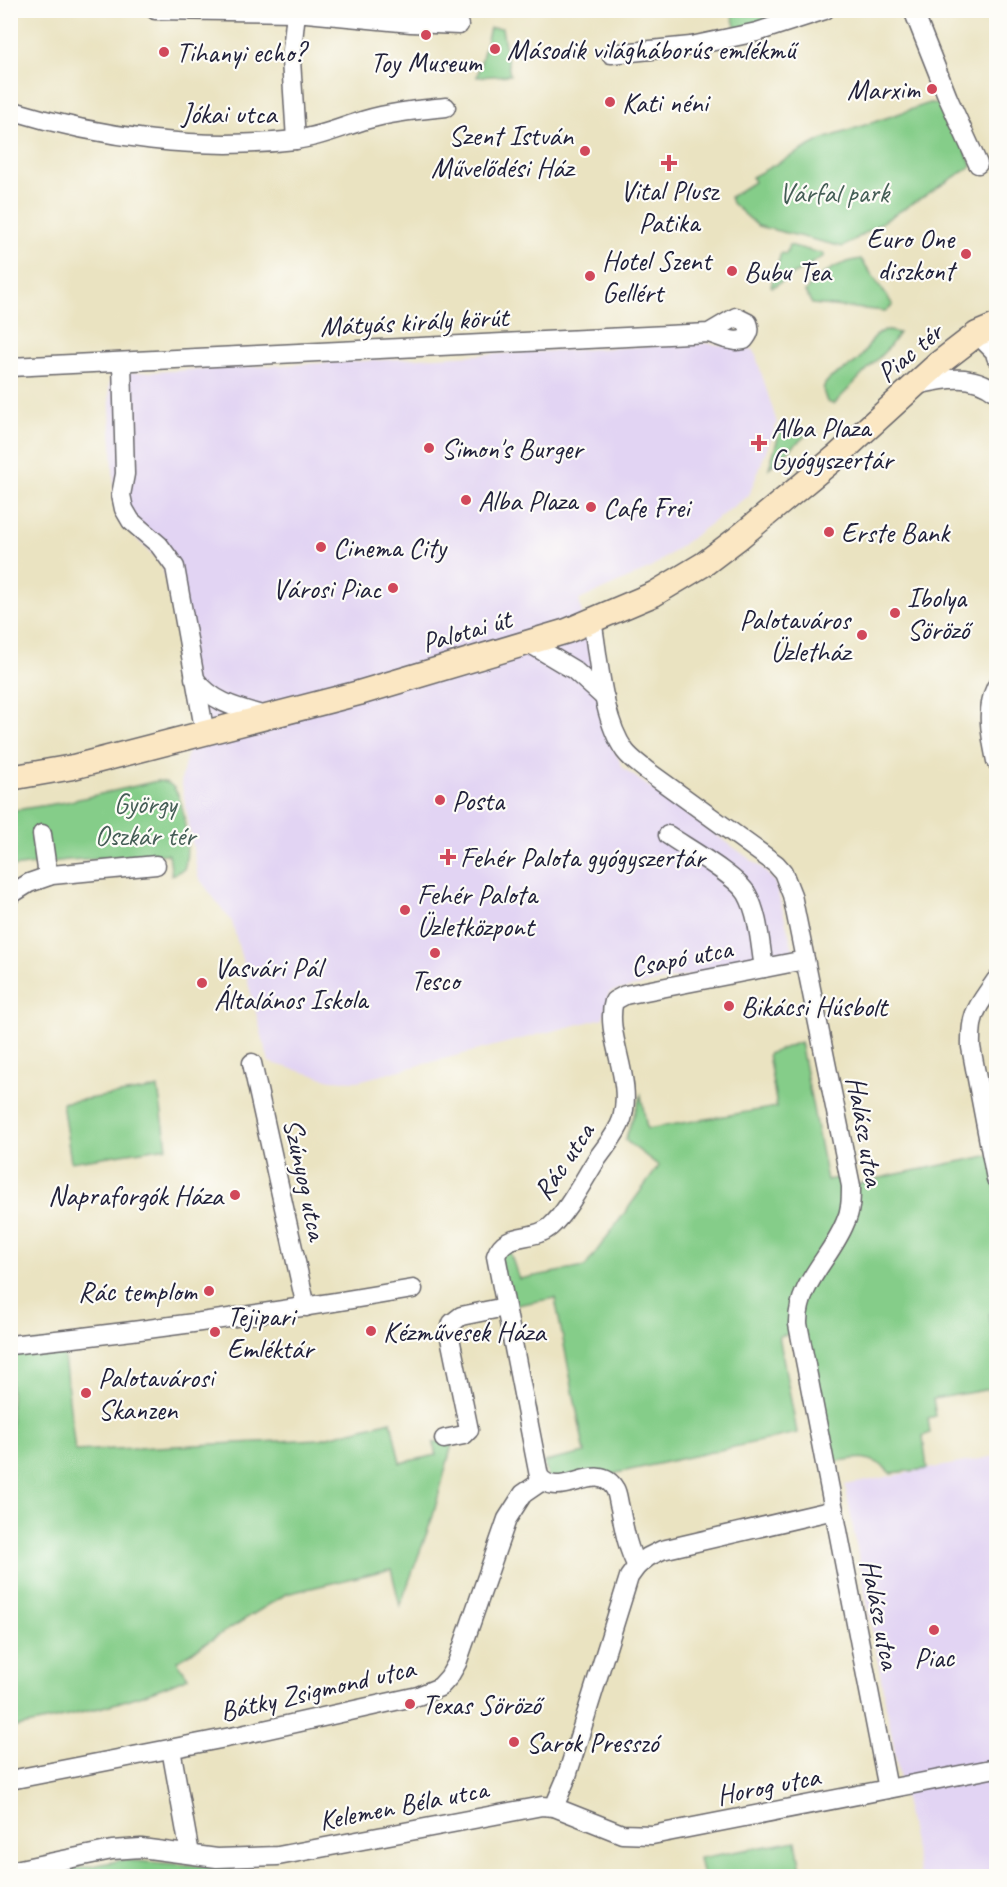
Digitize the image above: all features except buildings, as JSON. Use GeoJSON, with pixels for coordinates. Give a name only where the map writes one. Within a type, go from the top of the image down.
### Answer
{"type":"FeatureCollection","features":[{"type":"Feature","properties":{"kind":"main road","name":"Piac tér"},"geometry":{"type":"LineString","coordinates":[[880,416],[911,386],[987,330],[996,309]]}},
{"type":"Feature","properties":{"kind":"main road","name":"Palotai út"},"geometry":{"type":"LineString","coordinates":[[10,778],[73,767],[268,717],[530,643],[592,620],[654,594],[705,564],[776,507],[880,416]]}},
{"type":"Feature","properties":{"kind":"street"},"geometry":{"type":"LineString","coordinates":[[155,10],[296,12],[411,23],[459,25]]}},
{"type":"Feature","properties":{"kind":"street"},"geometry":{"type":"LineString","coordinates":[[611,54],[702,44],[757,32],[825,10]]}},
{"type":"Feature","properties":{"kind":"street"},"geometry":{"type":"LineString","coordinates":[[913,10],[948,98],[978,164]]}},
{"type":"Feature","properties":{"kind":"street"},"geometry":{"type":"LineString","coordinates":[[296,12],[291,60],[296,140]]}},
{"type":"Feature","properties":{"kind":"street","name":"Jókai utca"},"geometry":{"type":"LineString","coordinates":[[10,111],[87,130],[133,137],[237,144],[296,140],[327,134],[396,112],[446,106]]}},
{"type":"Feature","properties":{"kind":"street"},"geometry":{"type":"LineString","coordinates":[[987,330],[996,357]]}},
{"type":"Feature","properties":{"kind":"street","name":"Mátyás király körút"},"geometry":{"type":"LineString","coordinates":[[10,367],[709,333]]}},
{"type":"Feature","properties":{"kind":"street"},"geometry":{"type":"LineString","coordinates":[[122,362],[125,474],[121,495],[124,509],[131,521],[159,545],[176,567],[205,734]]}},
{"type":"Feature","properties":{"kind":"street"},"geometry":{"type":"LineString","coordinates":[[911,386],[949,377],[984,384],[996,392]]}},
{"type":"Feature","properties":{"kind":"street","name":"Halász utca"},"geometry":{"type":"LineString","coordinates":[[592,620],[605,698],[620,742],[635,761],[776,864],[783,872],[792,895],[851,1186],[851,1201],[845,1226],[807,1286],[797,1313],[800,1343],[888,1789]]}},
{"type":"Feature","properties":{"kind":"street"},"geometry":{"type":"LineString","coordinates":[[530,643],[574,670],[605,698]]}},
{"type":"Feature","properties":{"kind":"street"},"geometry":{"type":"LineString","coordinates":[[194,678],[211,697],[245,711],[268,717]]}},
{"type":"Feature","properties":{"kind":"street"},"geometry":{"type":"LineString","coordinates":[[996,687],[989,715],[996,754]]}},
{"type":"Feature","properties":{"kind":"street"},"geometry":{"type":"LineString","coordinates":[[42,834],[48,876]]}},
{"type":"Feature","properties":{"kind":"street"},"geometry":{"type":"LineString","coordinates":[[668,835],[735,881],[746,892],[753,906],[764,968]]}},
{"type":"Feature","properties":{"kind":"street"},"geometry":{"type":"LineString","coordinates":[[10,895],[28,883],[48,876],[156,865]]}},
{"type":"Feature","properties":{"kind":"street","name":"Csapó utca"},"geometry":{"type":"LineString","coordinates":[[624,1081],[611,1013],[614,1001],[625,995],[805,960]]}},
{"type":"Feature","properties":{"kind":"street"},"geometry":{"type":"LineString","coordinates":[[996,980],[973,1014],[970,1031],[996,1179]]}},
{"type":"Feature","properties":{"kind":"street","name":"Szúnyog utca"},"geometry":{"type":"LineString","coordinates":[[252,1063],[306,1307]]}},
{"type":"Feature","properties":{"kind":"street","name":"Rác utca"},"geometry":{"type":"LineString","coordinates":[[505,1307],[496,1256],[499,1246],[506,1241],[548,1228],[560,1216],[614,1136],[622,1120],[625,1101],[624,1081]]}},
{"type":"Feature","properties":{"kind":"street"},"geometry":{"type":"LineString","coordinates":[[10,1344],[71,1339],[306,1307],[413,1289]]}},
{"type":"Feature","properties":{"kind":"street"},"geometry":{"type":"LineString","coordinates":[[444,1439],[464,1435],[469,1430],[449,1333],[452,1323],[461,1316],[505,1307],[537,1470],[542,1481],[550,1485],[560,1485],[595,1477],[607,1480],[616,1490],[630,1554],[637,1566]]}},
{"type":"Feature","properties":{"kind":"street","name":"Bátky Zsigmond utca"},"geometry":{"type":"LineString","coordinates":[[10,1780],[171,1749],[418,1696],[440,1687],[450,1677],[457,1663],[507,1519],[523,1494],[542,1481]]}},
{"type":"Feature","properties":{"kind":"street"},"geometry":{"type":"LineString","coordinates":[[554,1807],[566,1779],[624,1590],[637,1566],[648,1557],[677,1545],[834,1510]]}},
{"type":"Feature","properties":{"kind":"street"},"geometry":{"type":"LineString","coordinates":[[171,1749],[190,1854]]}},
{"type":"Feature","properties":{"kind":"street","name":"Horog utca"},"geometry":{"type":"LineString","coordinates":[[554,1807],[622,1834],[652,1835],[996,1768]]}},
{"type":"Feature","properties":{"kind":"street","name":"Kelemen Béla utca"},"geometry":{"type":"LineString","coordinates":[[10,1871],[112,1850],[141,1848],[218,1858],[278,1856],[533,1807],[554,1807]]}},
{"type":"Feature","properties":{"kind":"shaded area"},"geometry":{"type":"Polygon","coordinates":[[[706,343],[754,350],[777,423],[749,495],[651,568],[579,600],[607,734],[623,768],[761,867],[775,882],[794,953],[610,992],[603,1018],[358,1081],[331,1080],[269,1062],[232,922],[198,877],[181,780],[197,714],[162,564],[118,520],[115,509],[109,387],[111,374],[706,343]]]}},
{"type":"Feature","properties":{"kind":"shaded area","name":"Piac"},"geometry":{"type":"Polygon","coordinates":[[[996,1456],[996,1876],[920,1876],[845,1485],[996,1456]]]}},
{"type":"Feature","properties":{"kind":"green space"},"geometry":{"type":"Polygon","coordinates":[[[731,11],[787,11],[790,15],[736,30],[731,11]]]}},
{"type":"Feature","properties":{"kind":"green space"},"geometry":{"type":"Polygon","coordinates":[[[490,28],[502,28],[510,75],[477,77],[490,28]]]}},
{"type":"Feature","properties":{"kind":"green space","name":"Várfal park"},"geometry":{"type":"Polygon","coordinates":[[[930,103],[945,104],[972,166],[843,247],[758,226],[732,203],[730,197],[754,182],[752,177],[821,140],[930,103]]]}},
{"type":"Feature","properties":{"kind":"green space"},"geometry":{"type":"Polygon","coordinates":[[[789,245],[824,254],[824,256],[773,287],[771,286],[781,253],[786,254],[789,245]]]}},
{"type":"Feature","properties":{"kind":"green space"},"geometry":{"type":"Polygon","coordinates":[[[861,259],[893,305],[885,311],[812,304],[805,292],[822,274],[837,266],[861,259]]]}},
{"type":"Feature","properties":{"kind":"green space"},"geometry":{"type":"Polygon","coordinates":[[[885,330],[899,333],[889,347],[834,404],[827,402],[823,390],[828,380],[856,362],[873,338],[885,330]]]}},
{"type":"Feature","properties":{"kind":"green space"},"geometry":{"type":"Polygon","coordinates":[[[781,428],[795,430],[805,436],[769,468],[781,428]]]}},
{"type":"Feature","properties":{"kind":"green space","name":"György Oszkár tér"},"geometry":{"type":"Polygon","coordinates":[[[157,781],[172,786],[178,795],[184,816],[187,851],[184,869],[172,875],[169,854],[68,860],[12,867],[10,865],[10,811],[66,802],[157,781]]]}},
{"type":"Feature","properties":{"kind":"green space"},"geometry":{"type":"Polygon","coordinates":[[[800,1042],[827,1180],[841,1177],[852,1186],[888,1176],[992,1155],[996,1179],[996,1312],[989,1314],[996,1348],[996,1388],[933,1399],[936,1416],[928,1418],[930,1433],[923,1436],[927,1469],[890,1473],[875,1462],[859,1458],[824,1464],[798,1332],[779,1336],[797,1433],[617,1473],[607,1480],[550,1485],[544,1462],[585,1453],[555,1298],[505,1307],[499,1247],[506,1241],[519,1279],[585,1267],[659,1166],[625,1140],[641,1095],[647,1129],[777,1107],[768,1054],[800,1042]]]}},
{"type":"Feature","properties":{"kind":"green space"},"geometry":{"type":"Polygon","coordinates":[[[158,1088],[167,1147],[71,1162],[62,1103],[158,1088]]]}},
{"type":"Feature","properties":{"kind":"green space"},"geometry":{"type":"Polygon","coordinates":[[[62,1340],[75,1451],[320,1439],[391,1421],[400,1463],[436,1455],[433,1443],[454,1437],[433,1516],[400,1606],[391,1569],[286,1594],[177,1661],[188,1677],[101,1708],[11,1728],[11,1345],[62,1340]]]}},
{"type":"Feature","properties":{"kind":"green space"},"geometry":{"type":"Polygon","coordinates":[[[796,1841],[802,1876],[703,1876],[699,1858],[796,1841]]]}},
{"type":"Feature","properties":{"kind":"green space"},"geometry":{"type":"Polygon","coordinates":[[[122,1860],[232,1868],[233,1876],[41,1876],[122,1860]]]}},
{"type":"Feature","properties":{"kind":"place","name":"Toy Museum"},"geometry":{"type":"Point","coordinates":[426,35]}},
{"type":"Feature","properties":{"kind":"place","name":"Második világháborús emlékmű"},"geometry":{"type":"Point","coordinates":[495,49]}},
{"type":"Feature","properties":{"kind":"place","name":"Tihanyi echo?"},"geometry":{"type":"Point","coordinates":[164,52]}},
{"type":"Feature","properties":{"kind":"place","name":"Marxim"},"geometry":{"type":"Point","coordinates":[932,89]}},
{"type":"Feature","properties":{"kind":"place","name":"Kati néni"},"geometry":{"type":"Point","coordinates":[610,102]}},
{"type":"Feature","properties":{"kind":"place","name":"Szent István Művelődési Ház"},"geometry":{"type":"Point","coordinates":[585,151]}},
{"type":"Feature","properties":{"kind":"place","name":"Vital Plusz Patika"},"geometry":{"type":"Point","coordinates":[669,163]}},
{"type":"Feature","properties":{"kind":"place","name":"Euro One diszkont"},"geometry":{"type":"Point","coordinates":[966,254]}},
{"type":"Feature","properties":{"kind":"place","name":"Bubu Tea"},"geometry":{"type":"Point","coordinates":[732,271]}},
{"type":"Feature","properties":{"kind":"place","name":"Hotel Szent Gellért"},"geometry":{"type":"Point","coordinates":[590,276]}},
{"type":"Feature","properties":{"kind":"place","name":"Alba Plaza Gyógyszertár"},"geometry":{"type":"Point","coordinates":[759,443]}},
{"type":"Feature","properties":{"kind":"place","name":"Simon's Burger"},"geometry":{"type":"Point","coordinates":[429,448]}},
{"type":"Feature","properties":{"kind":"place","name":"Alba Plaza"},"geometry":{"type":"Point","coordinates":[466,500]}},
{"type":"Feature","properties":{"kind":"place","name":"Cafe Frei"},"geometry":{"type":"Point","coordinates":[591,507]}},
{"type":"Feature","properties":{"kind":"place","name":"Erste Bank"},"geometry":{"type":"Point","coordinates":[829,532]}},
{"type":"Feature","properties":{"kind":"place","name":"Cinema City"},"geometry":{"type":"Point","coordinates":[321,547]}},
{"type":"Feature","properties":{"kind":"place","name":"Városi Piac"},"geometry":{"type":"Point","coordinates":[393,588]}},
{"type":"Feature","properties":{"kind":"place","name":"Ibolya Söröző"},"geometry":{"type":"Point","coordinates":[895,613]}},
{"type":"Feature","properties":{"kind":"place","name":"Palotaváros Üzletház"},"geometry":{"type":"Point","coordinates":[862,635]}},
{"type":"Feature","properties":{"kind":"place","name":"Posta"},"geometry":{"type":"Point","coordinates":[440,800]}},
{"type":"Feature","properties":{"kind":"place","name":"Fehér Palota gyógyszertár"},"geometry":{"type":"Point","coordinates":[448,857]}},
{"type":"Feature","properties":{"kind":"place","name":"Fehér Palota Üzletközpont"},"geometry":{"type":"Point","coordinates":[405,910]}},
{"type":"Feature","properties":{"kind":"place","name":"Tesco"},"geometry":{"type":"Point","coordinates":[435,953]}},
{"type":"Feature","properties":{"kind":"place","name":"Vasvári Pál Általános Iskola"},"geometry":{"type":"Point","coordinates":[202,983]}},
{"type":"Feature","properties":{"kind":"place","name":"Bikácsi Húsbolt"},"geometry":{"type":"Point","coordinates":[729,1006]}},
{"type":"Feature","properties":{"kind":"place","name":"Napraforgók Háza"},"geometry":{"type":"Point","coordinates":[235,1195]}},
{"type":"Feature","properties":{"kind":"place","name":"Rác templom"},"geometry":{"type":"Point","coordinates":[209,1291]}},
{"type":"Feature","properties":{"kind":"place","name":"Kézművesek Háza"},"geometry":{"type":"Point","coordinates":[371,1331]}},
{"type":"Feature","properties":{"kind":"place","name":"Tejipari Emléktár"},"geometry":{"type":"Point","coordinates":[215,1332]}},
{"type":"Feature","properties":{"kind":"place","name":"Palotavárosi Skanzen"},"geometry":{"type":"Point","coordinates":[86,1393]}},
{"type":"Feature","properties":{"kind":"place","name":"Piac"},"geometry":{"type":"Point","coordinates":[934,1630]}},
{"type":"Feature","properties":{"kind":"place","name":"Texas Söröző"},"geometry":{"type":"Point","coordinates":[410,1704]}},
{"type":"Feature","properties":{"kind":"place","name":"Sarok Presszó"},"geometry":{"type":"Point","coordinates":[514,1742]}}]}
